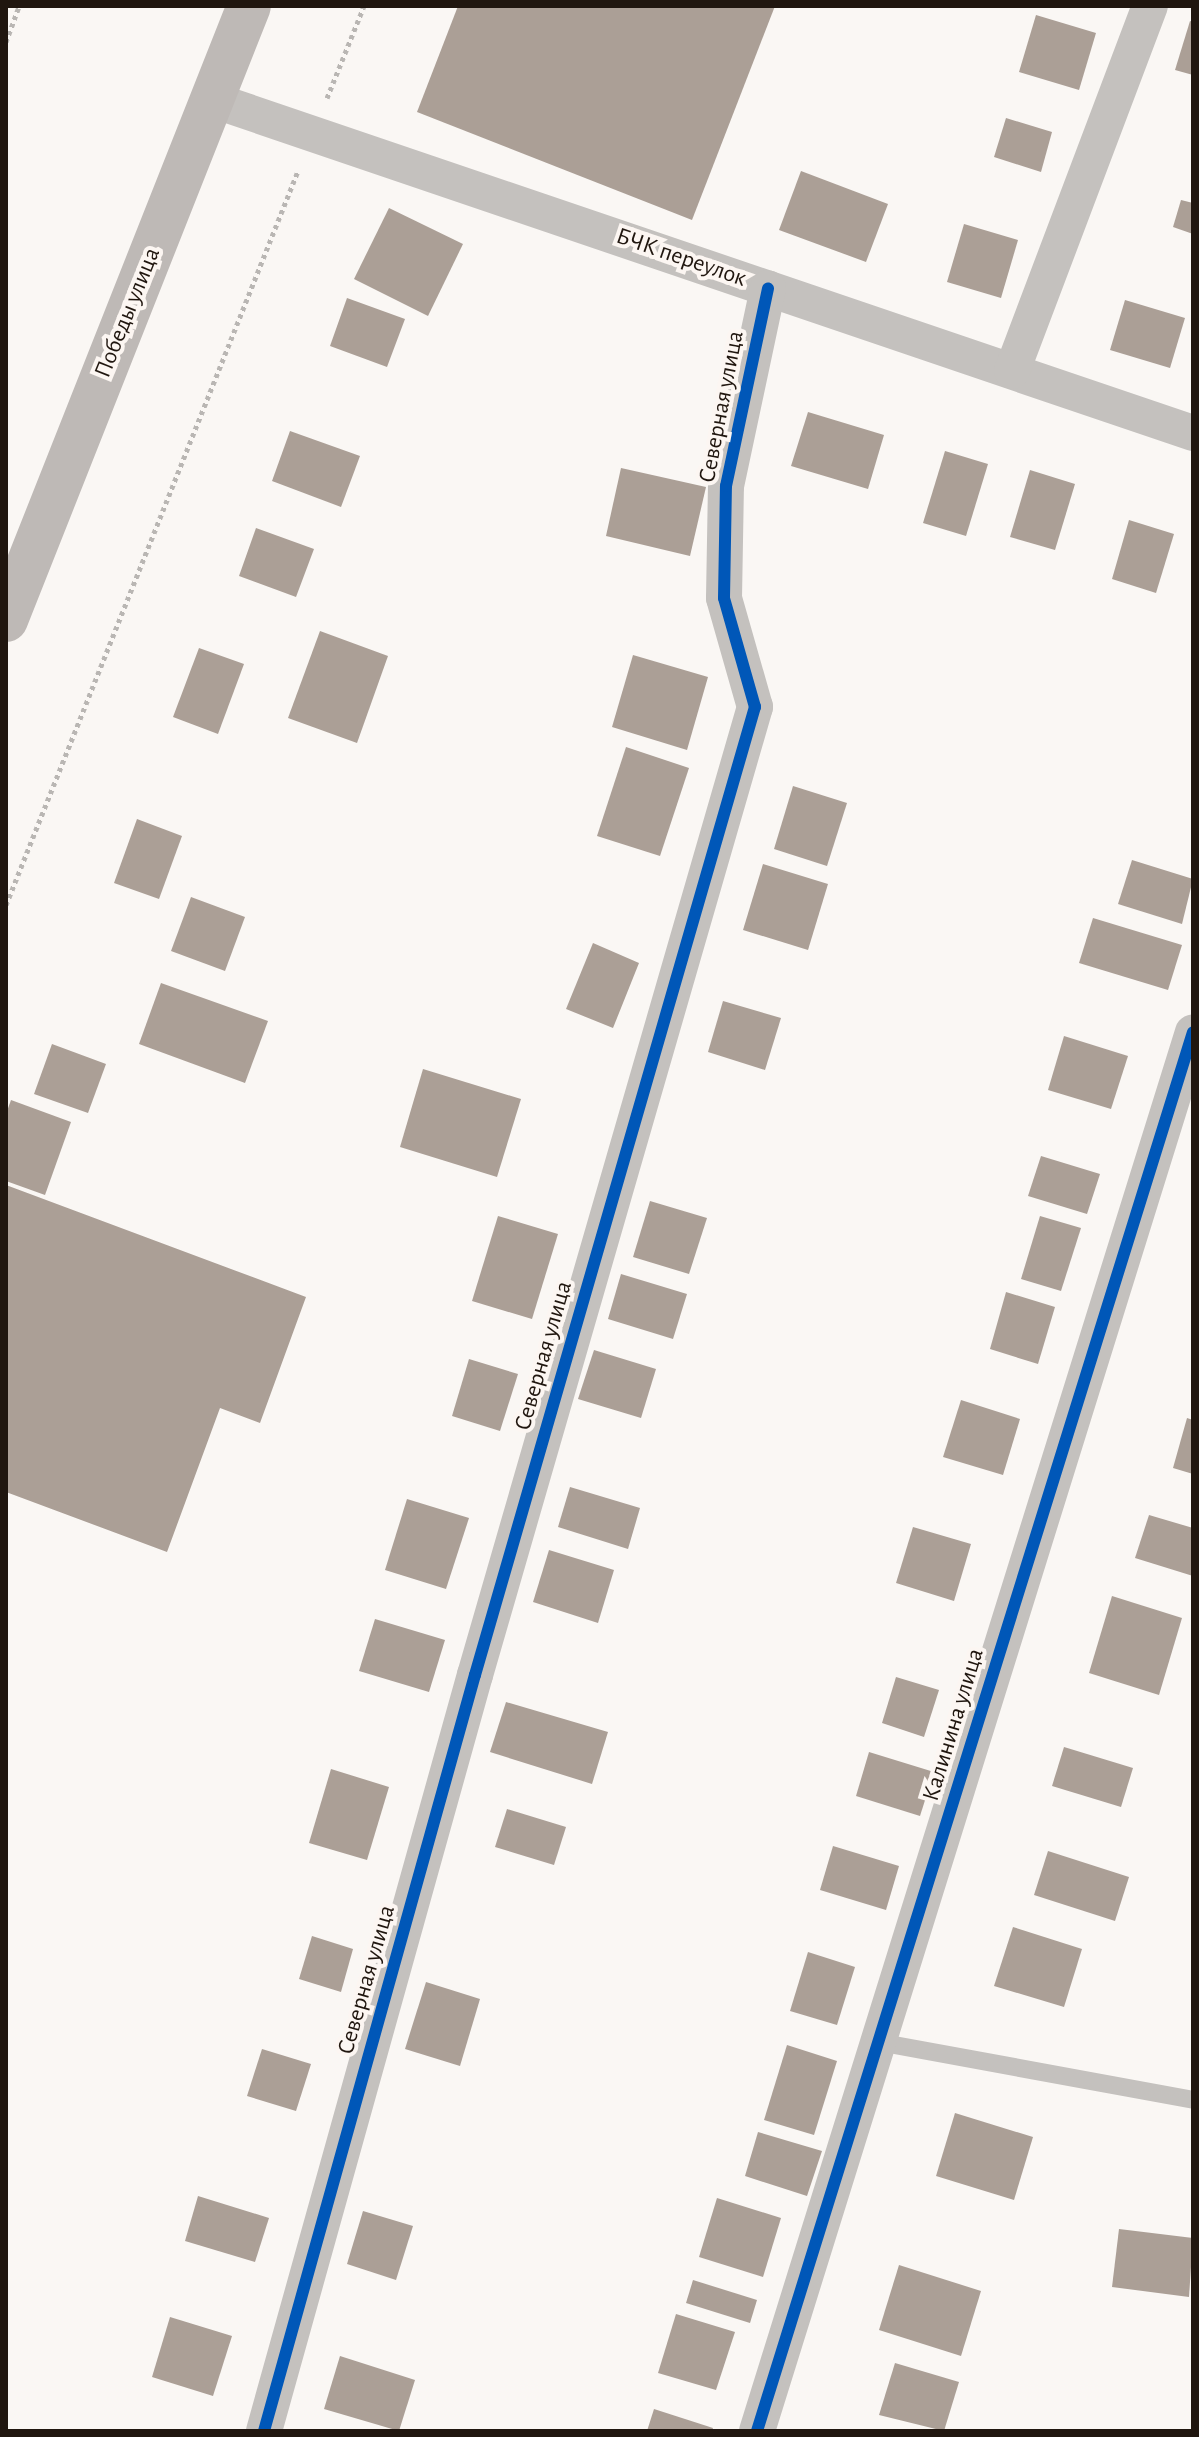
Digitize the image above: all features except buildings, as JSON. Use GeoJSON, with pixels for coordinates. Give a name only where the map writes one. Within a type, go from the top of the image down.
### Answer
{"type":"FeatureCollection","features":[{"type":"Feature","properties":{"kind":"main road","name":"Победы улица"},"geometry":{"type":"LineString","coordinates":[[6,620],[249,6]]}},
{"type":"Feature","properties":{"kind":"street"},"geometry":{"type":"LineString","coordinates":[[1012,371],[1150,6]]}},
{"type":"Feature","properties":{"kind":"street","name":"БЧК переулок"},"geometry":{"type":"LineString","coordinates":[[213,100],[1193,433]]}},
{"type":"Feature","properties":{"kind":"street","name":"Северная улица"},"geometry":{"type":"LineString","coordinates":[[264,2431],[475,1675],[755,707],[724,598],[726,486],[768,288]]}},
{"type":"Feature","properties":{"kind":"street","name":"Калинина улица"},"geometry":{"type":"LineString","coordinates":[[757,2431],[1193,1032]]}},
{"type":"Feature","properties":{"kind":"lane"},"geometry":{"type":"LineString","coordinates":[[878,2042],[1193,2100]]}},
{"type":"Feature","properties":{"kind":"path"},"geometry":{"type":"LineString","coordinates":[[6,42],[19,6]]}},
{"type":"Feature","properties":{"kind":"path"},"geometry":{"type":"LineString","coordinates":[[6,905],[364,6]]}},
{"type":"Feature","properties":{"kind":"cycle path"},"geometry":{"type":"LineString","coordinates":[[264,2431],[475,1675],[755,707],[724,598],[726,486],[768,288]]}},
{"type":"Feature","properties":{"kind":"cycle path"},"geometry":{"type":"LineString","coordinates":[[757,2431],[1193,1032]]}}]}
